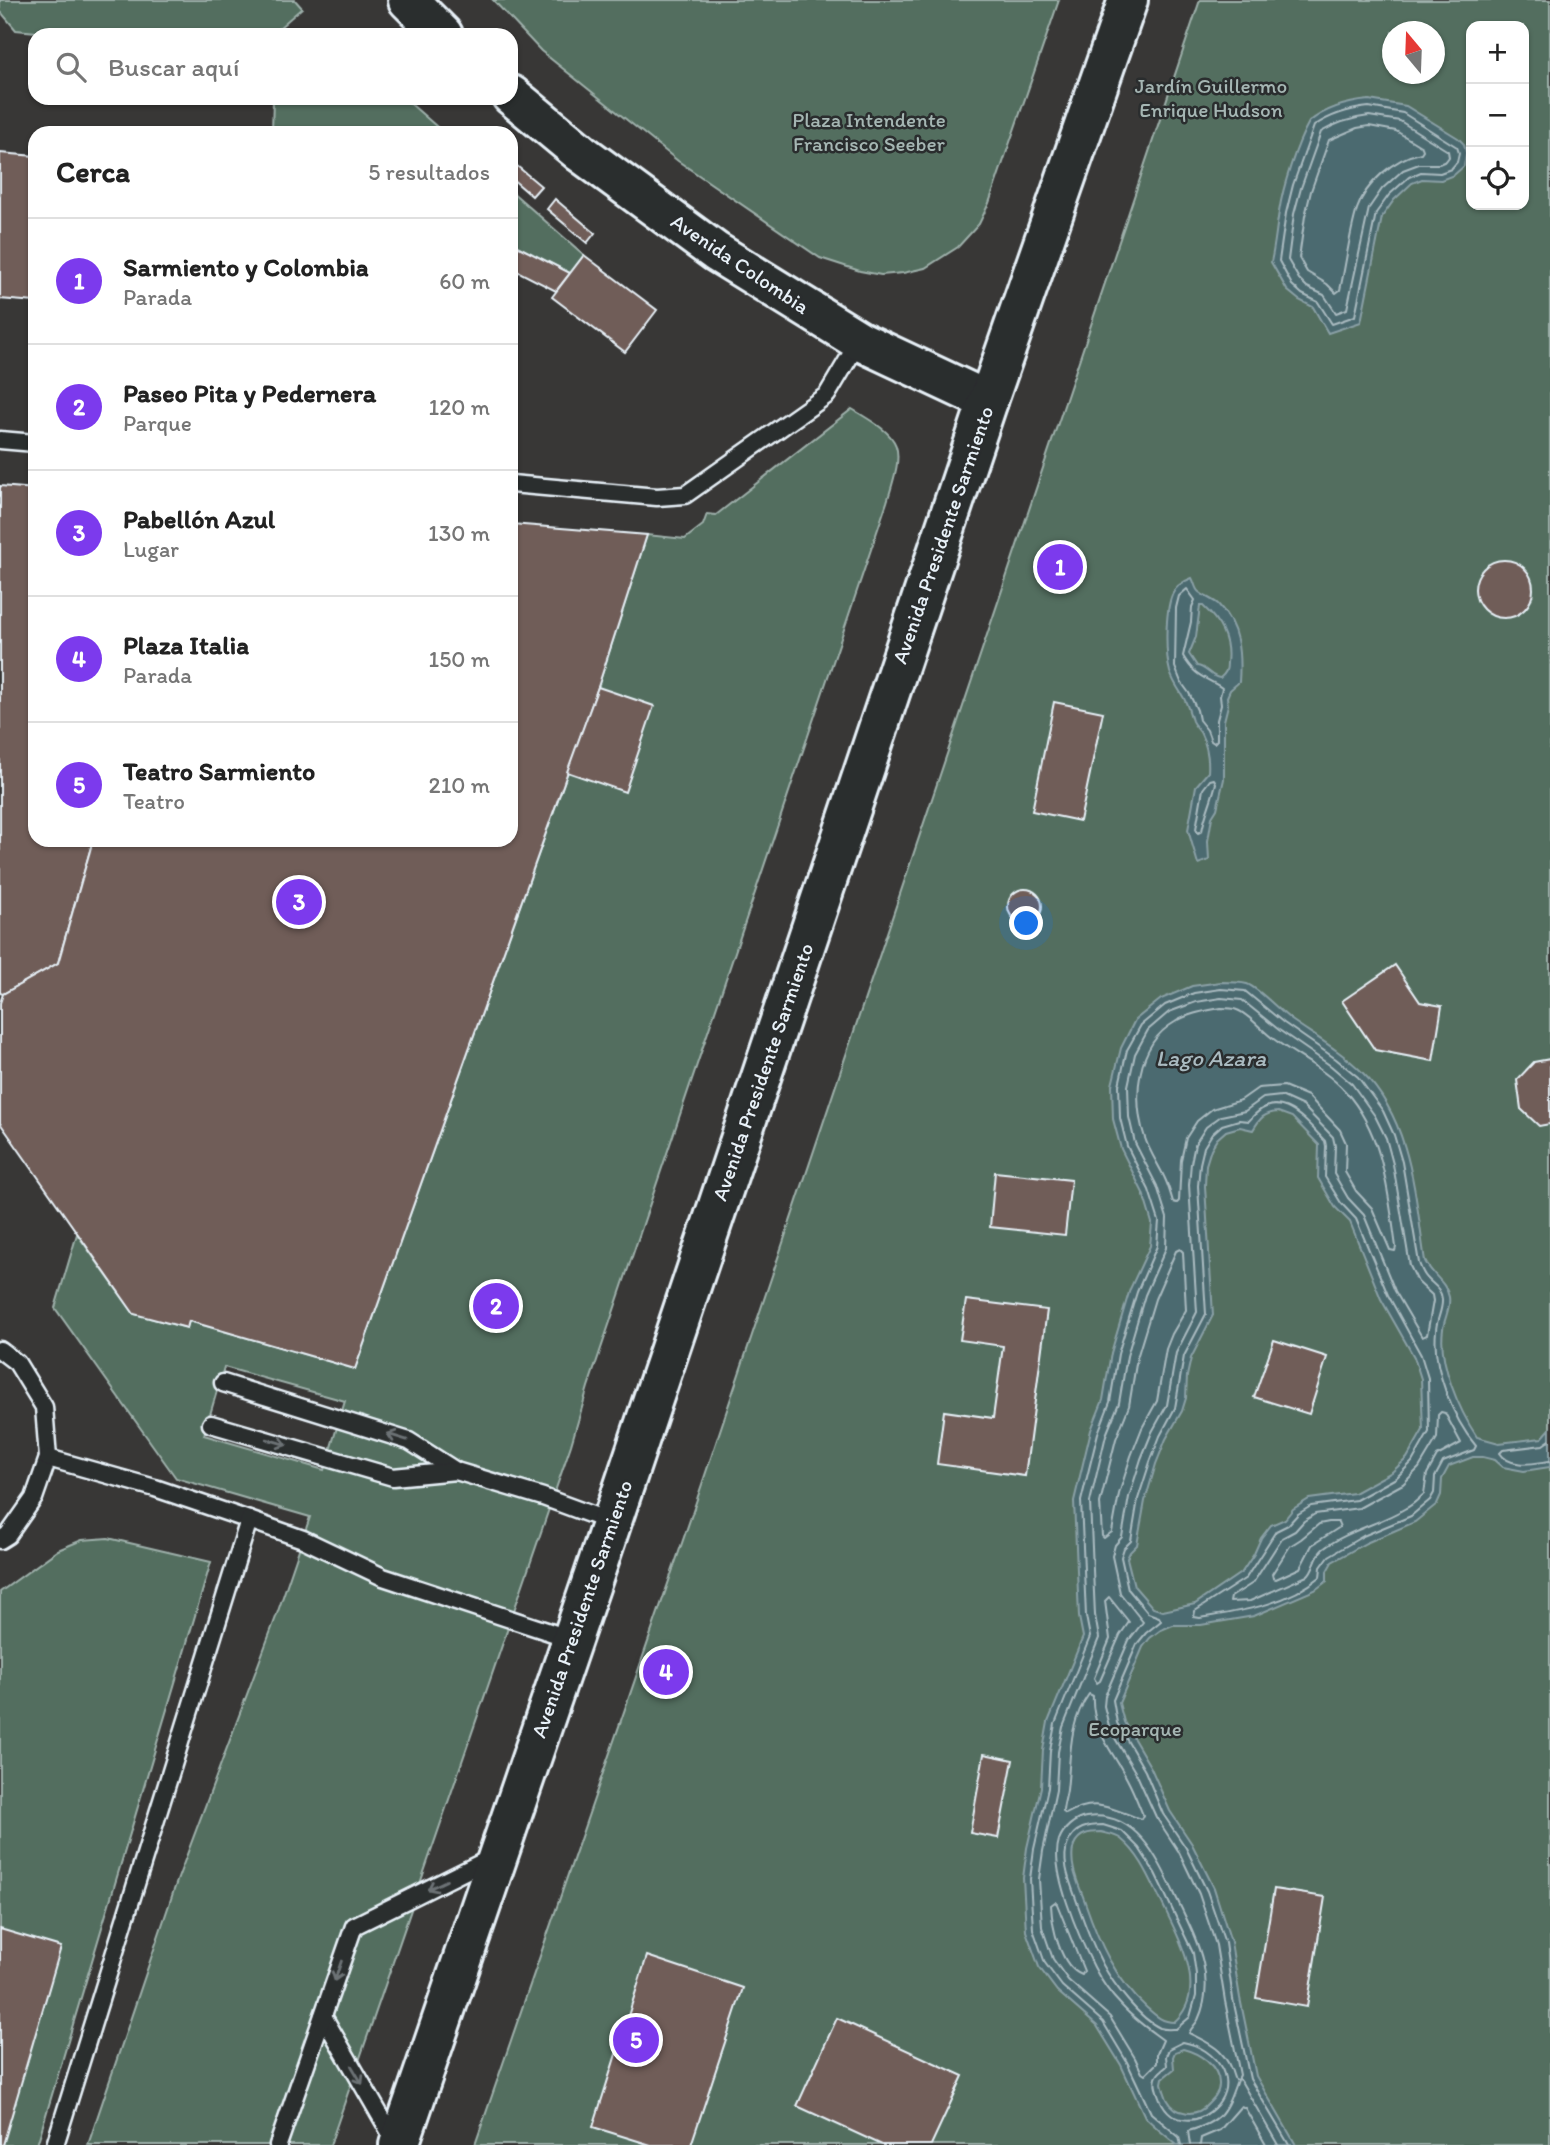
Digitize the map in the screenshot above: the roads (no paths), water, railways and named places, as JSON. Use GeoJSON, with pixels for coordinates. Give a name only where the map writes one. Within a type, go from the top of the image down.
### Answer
{"type":"FeatureCollection","features":[{"type":"Feature","properties":{"kind":"main road"},"geometry":{"type":"LineString","coordinates":[[408,0],[436,28]]}},
{"type":"Feature","properties":{"kind":"main road","name":"Avenida Presidente Sarmiento"},"geometry":{"type":"LineString","coordinates":[[398,2145],[499,1855],[988,401],[1128,0]]}},
{"type":"Feature","properties":{"kind":"main road","name":"Avenida Colombia"},"geometry":{"type":"LineString","coordinates":[[518,101],[581,153],[716,252],[860,341],[988,401]]}},
{"type":"Feature","properties":{"kind":"lane"},"geometry":{"type":"LineString","coordinates":[[518,485],[657,497],[685,495],[827,395],[860,341]]}},
{"type":"Feature","properties":{"kind":"lane"},"geometry":{"type":"LineString","coordinates":[[0,440],[28,442]]}},
{"type":"Feature","properties":{"kind":"lane"},"geometry":{"type":"LineString","coordinates":[[0,1350],[17,1363],[44,1407],[48,1458],[34,1498],[8,1535],[0,1540]]}},
{"type":"Feature","properties":{"kind":"lane"},"geometry":{"type":"LineString","coordinates":[[223,1383],[409,1441],[456,1471],[544,1497],[611,1522]]}},
{"type":"Feature","properties":{"kind":"lane"},"geometry":{"type":"LineString","coordinates":[[211,1424],[393,1477],[456,1471]]}},
{"type":"Feature","properties":{"kind":"lane"},"geometry":{"type":"LineString","coordinates":[[48,1458],[155,1488],[249,1520],[303,1539],[383,1577],[572,1639]]}},
{"type":"Feature","properties":{"kind":"lane"},"geometry":{"type":"LineString","coordinates":[[55,2145],[249,1520]]}},
{"type":"Feature","properties":{"kind":"lane"},"geometry":{"type":"LineString","coordinates":[[278,2145],[354,1926],[499,1855]]}},
{"type":"Feature","properties":{"kind":"lane"},"geometry":{"type":"LineString","coordinates":[[323,2016],[398,2145]]}},
{"type":"Feature","properties":{"kind":"water"},"geometry":{"type":"Polygon","coordinates":[[[1369,100],[1406,106],[1458,138],[1464,144],[1466,153],[1464,166],[1454,175],[1441,180],[1422,179],[1412,183],[1394,200],[1382,217],[1361,322],[1328,333],[1313,307],[1287,290],[1271,262],[1284,190],[1299,142],[1309,122],[1338,106],[1369,100]]]}},
{"type":"Feature","properties":{"kind":"water"},"geometry":{"type":"Polygon","coordinates":[[[1192,578],[1198,591],[1225,612],[1237,640],[1240,661],[1239,682],[1227,697],[1224,721],[1224,779],[1217,809],[1212,817],[1208,841],[1209,860],[1198,864],[1188,830],[1196,786],[1208,772],[1207,753],[1201,734],[1193,723],[1186,702],[1171,675],[1167,644],[1168,612],[1173,592],[1183,582],[1192,578]],[[1200,606],[1196,637],[1189,654],[1197,666],[1220,678],[1227,668],[1227,646],[1219,625],[1203,606],[1200,606]]]}},
{"type":"Feature","properties":{"kind":"water","name":"Lago Azara"},"geometry":{"type":"Polygon","coordinates":[[[1224,982],[1252,986],[1288,1017],[1346,1058],[1379,1092],[1392,1113],[1408,1161],[1425,1261],[1445,1287],[1449,1297],[1442,1342],[1451,1385],[1463,1413],[1477,1437],[1499,1443],[1542,1438],[1550,1429],[1550,1467],[1524,1471],[1503,1467],[1495,1460],[1483,1457],[1473,1457],[1449,1466],[1442,1479],[1441,1495],[1437,1504],[1415,1522],[1366,1543],[1332,1562],[1327,1571],[1327,1581],[1315,1590],[1254,1616],[1201,1625],[1173,1625],[1161,1630],[1143,1647],[1119,1703],[1124,1722],[1214,1888],[1231,1942],[1256,2076],[1296,2145],[1177,2145],[1145,2117],[1121,2065],[1097,2026],[1057,1991],[1039,1967],[1026,1931],[1023,1878],[1041,1787],[1048,1722],[1083,1637],[1079,1617],[1074,1501],[1091,1430],[1103,1400],[1111,1353],[1130,1289],[1150,1246],[1152,1223],[1143,1193],[1121,1149],[1113,1119],[1112,1085],[1121,1048],[1135,1020],[1161,999],[1192,986],[1224,982]],[[1278,1112],[1263,1117],[1253,1130],[1240,1127],[1226,1131],[1211,1149],[1206,1165],[1213,1315],[1191,1358],[1182,1411],[1156,1464],[1145,1501],[1137,1545],[1127,1558],[1134,1586],[1153,1608],[1163,1611],[1195,1604],[1242,1572],[1271,1525],[1285,1519],[1293,1509],[1309,1499],[1354,1493],[1392,1472],[1407,1458],[1423,1430],[1421,1379],[1414,1357],[1381,1299],[1350,1222],[1335,1207],[1318,1178],[1319,1145],[1292,1117],[1278,1112]],[[1101,1832],[1085,1834],[1074,1845],[1073,1867],[1109,1960],[1126,1985],[1147,2008],[1159,2018],[1174,2022],[1190,1995],[1188,1964],[1176,1932],[1140,1860],[1128,1845],[1119,1838],[1101,1832]],[[1183,2049],[1175,2052],[1174,2069],[1163,2078],[1162,2083],[1171,2105],[1181,2111],[1193,2113],[1214,2098],[1219,2085],[1218,2078],[1212,2066],[1196,2054],[1183,2049]]]}},
{"type":"Feature","properties":{"kind":"place","name":"Sarmiento y Colombia"},"geometry":{"type":"Point","coordinates":[1060,567]}},
{"type":"Feature","properties":{"kind":"place","name":"Pabellón Azul"},"geometry":{"type":"Point","coordinates":[299,902]}},
{"type":"Feature","properties":{"kind":"place","name":"Paseo Pita y Pedernera"},"geometry":{"type":"Point","coordinates":[496,1306]}},
{"type":"Feature","properties":{"kind":"place","name":"Plaza Italia"},"geometry":{"type":"Point","coordinates":[666,1672]}},
{"type":"Feature","properties":{"kind":"place","name":"Teatro Sarmiento"},"geometry":{"type":"Point","coordinates":[636,2040]}},
{"type":"Feature","properties":{"kind":"park label","name":"Jardín Guillermo Enrique Hudson"},"geometry":{"type":"Point","coordinates":[1211,98]}},
{"type":"Feature","properties":{"kind":"park label","name":"Plaza Intendente Francisco Seeber"},"geometry":{"type":"Point","coordinates":[869,132]}},
{"type":"Feature","properties":{"kind":"park label","name":"Ecoparque"},"geometry":{"type":"Point","coordinates":[1135,1729]}}]}
